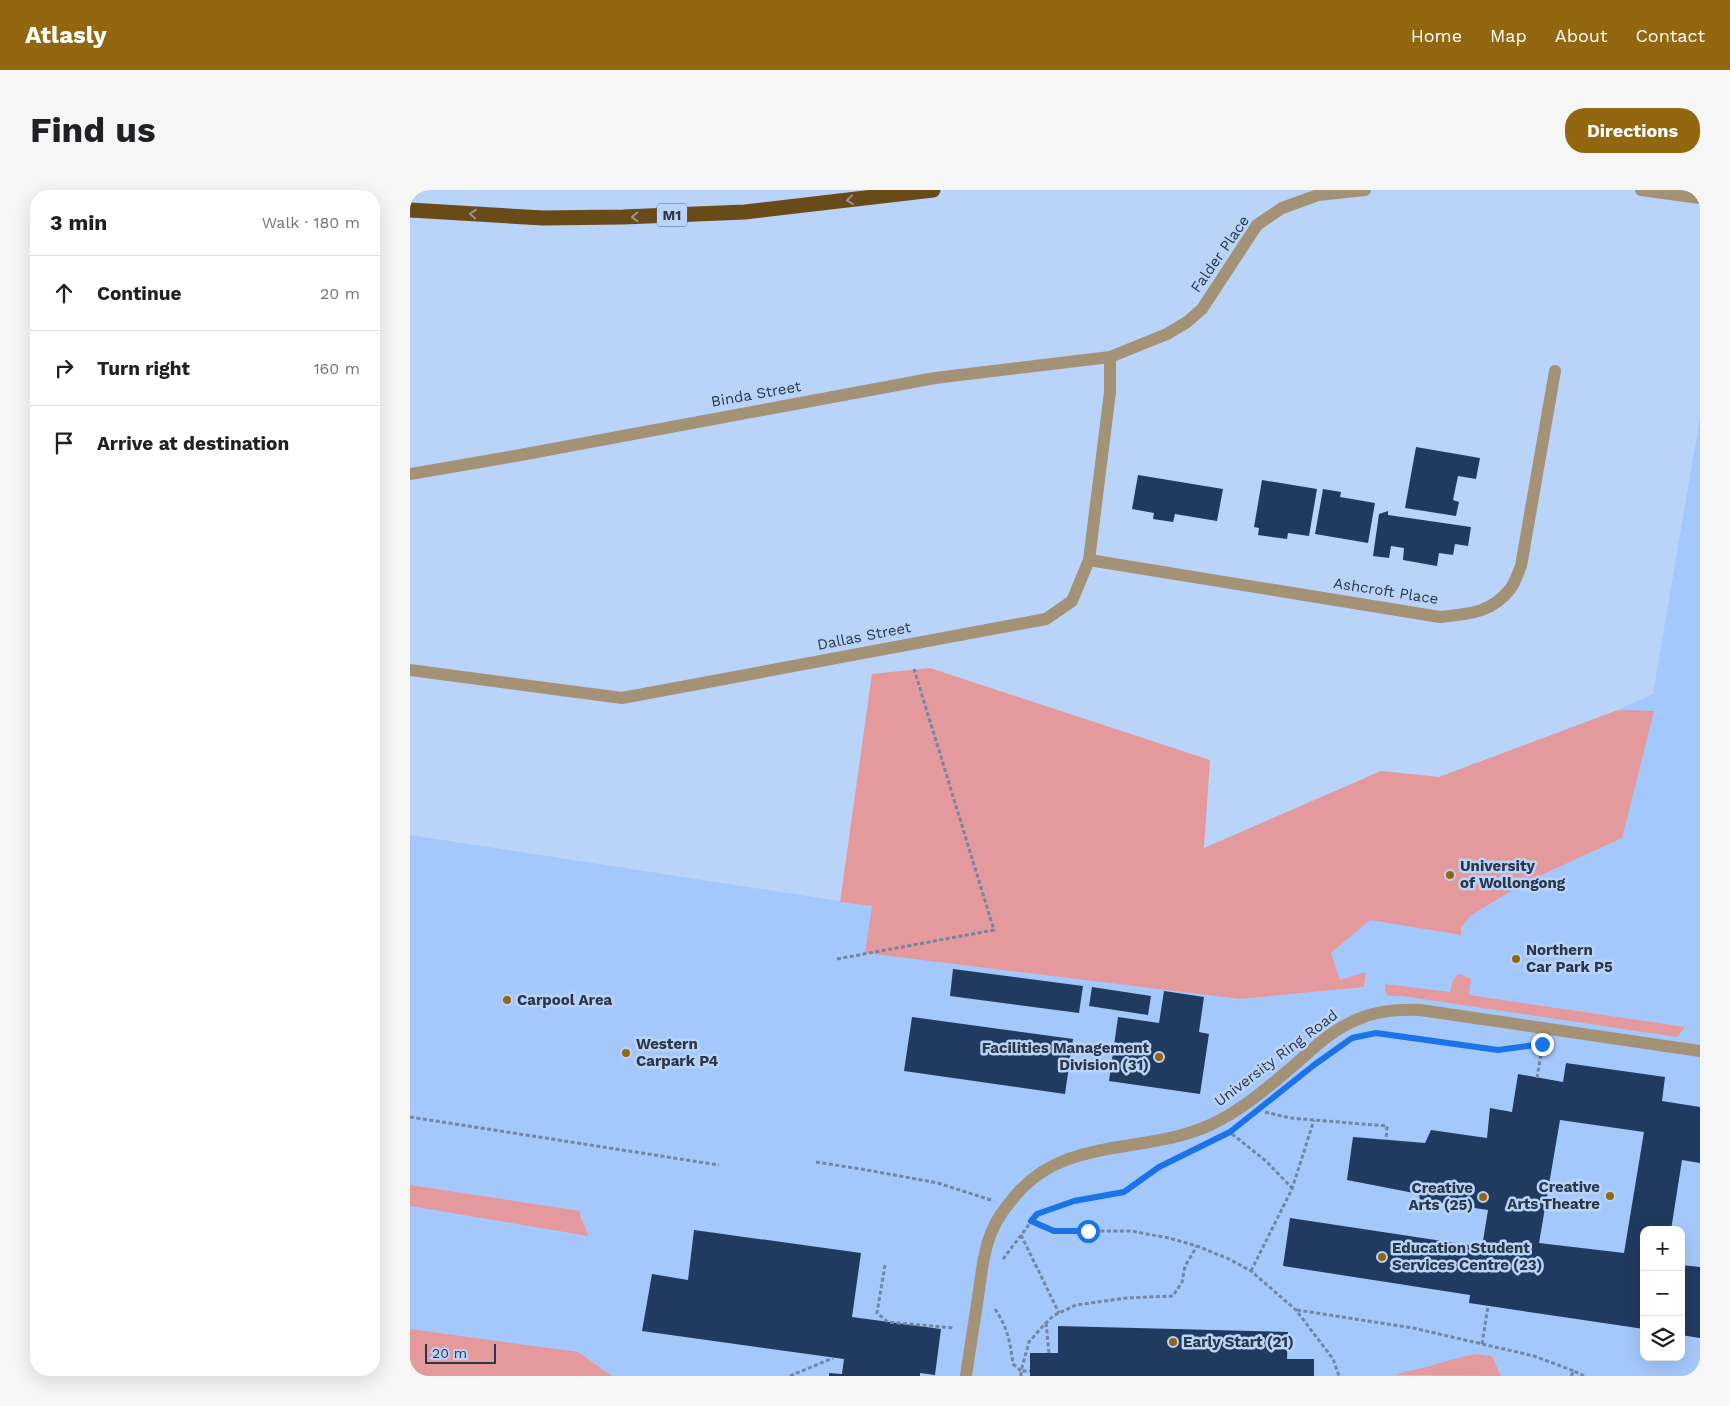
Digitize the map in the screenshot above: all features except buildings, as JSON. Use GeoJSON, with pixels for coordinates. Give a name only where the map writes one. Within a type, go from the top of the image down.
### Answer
{"type":"FeatureCollection","features":[{"type":"Feature","properties":{"kind":"highway","name":"M1"},"geometry":{"type":"LineString","coordinates":[[410,210],[543,218],[623,217],[746,212],[933,190]]}},
{"type":"Feature","properties":{"kind":"street","name":"Falder Place"},"geometry":{"type":"LineString","coordinates":[[1110,357],[1167,334],[1187,322],[1202,309],[1257,225],[1282,208],[1318,195],[1365,190]]}},
{"type":"Feature","properties":{"kind":"street"},"geometry":{"type":"LineString","coordinates":[[1641,190],[1700,198]]}},
{"type":"Feature","properties":{"kind":"street","name":"Binda Street"},"geometry":{"type":"LineString","coordinates":[[410,474],[935,378],[1110,357]]}},
{"type":"Feature","properties":{"kind":"street","name":"Dallas Street"},"geometry":{"type":"LineString","coordinates":[[410,670],[622,698],[1046,619],[1072,601],[1089,560],[1110,392],[1110,357]]}},
{"type":"Feature","properties":{"kind":"street","name":"Ashcroft Place"},"geometry":{"type":"LineString","coordinates":[[1089,560],[1440,617],[1471,614],[1495,605],[1512,587],[1521,566],[1555,371]]}},
{"type":"Feature","properties":{"kind":"street","name":"University Ring Road"},"geometry":{"type":"LineString","coordinates":[[966,1376],[984,1255],[997,1220],[1026,1185],[1047,1169],[1075,1156],[1118,1146],[1165,1139],[1210,1125],[1255,1098],[1321,1041],[1354,1020],[1389,1010],[1420,1010],[1700,1051]]}},
{"type":"Feature","properties":{"kind":"path"},"geometry":{"type":"LineString","coordinates":[[836,959],[994,930],[914,670]]}},
{"type":"Feature","properties":{"kind":"path"},"geometry":{"type":"LineString","coordinates":[[1376,1033],[1498,1050],[1542,1044],[1537,1078]]}},
{"type":"Feature","properties":{"kind":"path"},"geometry":{"type":"LineString","coordinates":[[1258,1110],[1290,1118],[1387,1126],[1386,1140]]}},
{"type":"Feature","properties":{"kind":"path"},"geometry":{"type":"LineString","coordinates":[[410,1117],[719,1165]]}},
{"type":"Feature","properties":{"kind":"path"},"geometry":{"type":"LineString","coordinates":[[1251,1271],[1292,1189],[1314,1120]]}},
{"type":"Feature","properties":{"kind":"path"},"geometry":{"type":"LineString","coordinates":[[1237,1127],[1230,1132],[1266,1161],[1292,1189]]}},
{"type":"Feature","properties":{"kind":"path"},"geometry":{"type":"LineString","coordinates":[[1002,1261],[1037,1214],[1074,1201],[1124,1192],[1159,1167],[1186,1154]]}},
{"type":"Feature","properties":{"kind":"path"},"geometry":{"type":"LineString","coordinates":[[816,1162],[861,1168],[938,1183],[991,1200]]}},
{"type":"Feature","properties":{"kind":"path"},"geometry":{"type":"LineString","coordinates":[[1031,1221],[1054,1231],[1130,1231],[1169,1238],[1197,1246],[1229,1259],[1251,1271],[1296,1310],[1333,1358],[1339,1376]]}},
{"type":"Feature","properties":{"kind":"path"},"geometry":{"type":"LineString","coordinates":[[1021,1235],[1060,1313]]}},
{"type":"Feature","properties":{"kind":"path"},"geometry":{"type":"LineString","coordinates":[[1021,1376],[1029,1342],[1053,1316],[1076,1305],[1126,1298],[1162,1298],[1173,1296],[1182,1282],[1185,1266],[1197,1246]]}},
{"type":"Feature","properties":{"kind":"path"},"geometry":{"type":"LineString","coordinates":[[885,1264],[877,1312],[888,1322],[954,1328]]}},
{"type":"Feature","properties":{"kind":"path"},"geometry":{"type":"LineString","coordinates":[[994,1318],[996,1299]]}},
{"type":"Feature","properties":{"kind":"path"},"geometry":{"type":"LineString","coordinates":[[1482,1344],[1488,1306]]}},
{"type":"Feature","properties":{"kind":"path"},"geometry":{"type":"LineString","coordinates":[[995,1309],[1004,1322],[1010,1339],[1014,1364],[1021,1371],[1030,1371]]}},
{"type":"Feature","properties":{"kind":"path"},"geometry":{"type":"LineString","coordinates":[[1296,1310],[1413,1328],[1534,1356],[1584,1376]]}},
{"type":"Feature","properties":{"kind":"path"},"geometry":{"type":"LineString","coordinates":[[1046,1323],[1049,1353]]}},
{"type":"Feature","properties":{"kind":"path"},"geometry":{"type":"LineString","coordinates":[[790,1376],[833,1358]]}},
{"type":"Feature","properties":{"kind":"path"},"geometry":{"type":"LineString","coordinates":[[1572,1376],[1574,1371]]}},
{"type":"Feature","properties":{"kind":"shaded area","name":"University of Wollongong"},"geometry":{"type":"Polygon","coordinates":[[[1700,417],[1700,1376],[410,1376],[410,835],[872,906],[1190,946],[1381,771],[1439,777],[1618,710],[1653,694],[1700,417]]]}},
{"type":"Feature","properties":{"kind":"shaded area"},"geometry":{"type":"Polygon","coordinates":[[[930,668],[1210,760],[1204,848],[1381,771],[1439,777],[1618,710],[1654,711],[1622,838],[1524,883],[1470,916],[1461,928],[1461,935],[1370,920],[1331,953],[1340,980],[1366,972],[1364,987],[1240,999],[865,953],[872,906],[840,902],[872,674],[930,668]]]}},
{"type":"Feature","properties":{"kind":"shaded area"},"geometry":{"type":"Polygon","coordinates":[[[1460,974],[1471,979],[1469,995],[1685,1027],[1677,1037],[1402,996],[1388,996],[1385,991],[1385,984],[1450,992],[1454,979],[1460,974]]]}},
{"type":"Feature","properties":{"kind":"shaded area"},"geometry":{"type":"Polygon","coordinates":[[[410,1185],[580,1211],[588,1236],[410,1206],[410,1185]]]}},
{"type":"Feature","properties":{"kind":"shaded area"},"geometry":{"type":"Polygon","coordinates":[[[410,1329],[578,1352],[612,1376],[410,1376],[410,1329]]]}},
{"type":"Feature","properties":{"kind":"shaded area"},"geometry":{"type":"Polygon","coordinates":[[[1477,1354],[1492,1356],[1501,1376],[1396,1375],[1457,1358],[1477,1354]]]}},
{"type":"Feature","properties":{"kind":"place","name":"University of Wollongong"},"geometry":{"type":"Point","coordinates":[1450,875]}},
{"type":"Feature","properties":{"kind":"place","name":"Northern Car Park P5"},"geometry":{"type":"Point","coordinates":[1516,959]}},
{"type":"Feature","properties":{"kind":"place","name":"Carpool Area"},"geometry":{"type":"Point","coordinates":[507,1000]}},
{"type":"Feature","properties":{"kind":"place","name":"Western Carpark P4"},"geometry":{"type":"Point","coordinates":[626,1053]}},
{"type":"Feature","properties":{"kind":"place","name":"Facilities Management Division (31)"},"geometry":{"type":"Point","coordinates":[1159,1057]}},
{"type":"Feature","properties":{"kind":"place","name":"Creative Arts Theatre"},"geometry":{"type":"Point","coordinates":[1610,1196]}},
{"type":"Feature","properties":{"kind":"place","name":"Creative Arts (25)"},"geometry":{"type":"Point","coordinates":[1483,1197]}},
{"type":"Feature","properties":{"kind":"place","name":"Education Student Services Centre (23)"},"geometry":{"type":"Point","coordinates":[1382,1257]}},
{"type":"Feature","properties":{"kind":"place","name":"Early Start (21)"},"geometry":{"type":"Point","coordinates":[1173,1342]}},
{"type":"Feature","properties":{"kind":"route"},"geometry":{"type":"LineString","coordinates":[[1088,1231],[1054,1231],[1031,1221],[1037,1214],[1074,1201],[1124,1192],[1159,1167],[1230,1132],[1314,1065],[1352,1038],[1376,1033],[1498,1050],[1542,1044]]}}]}
